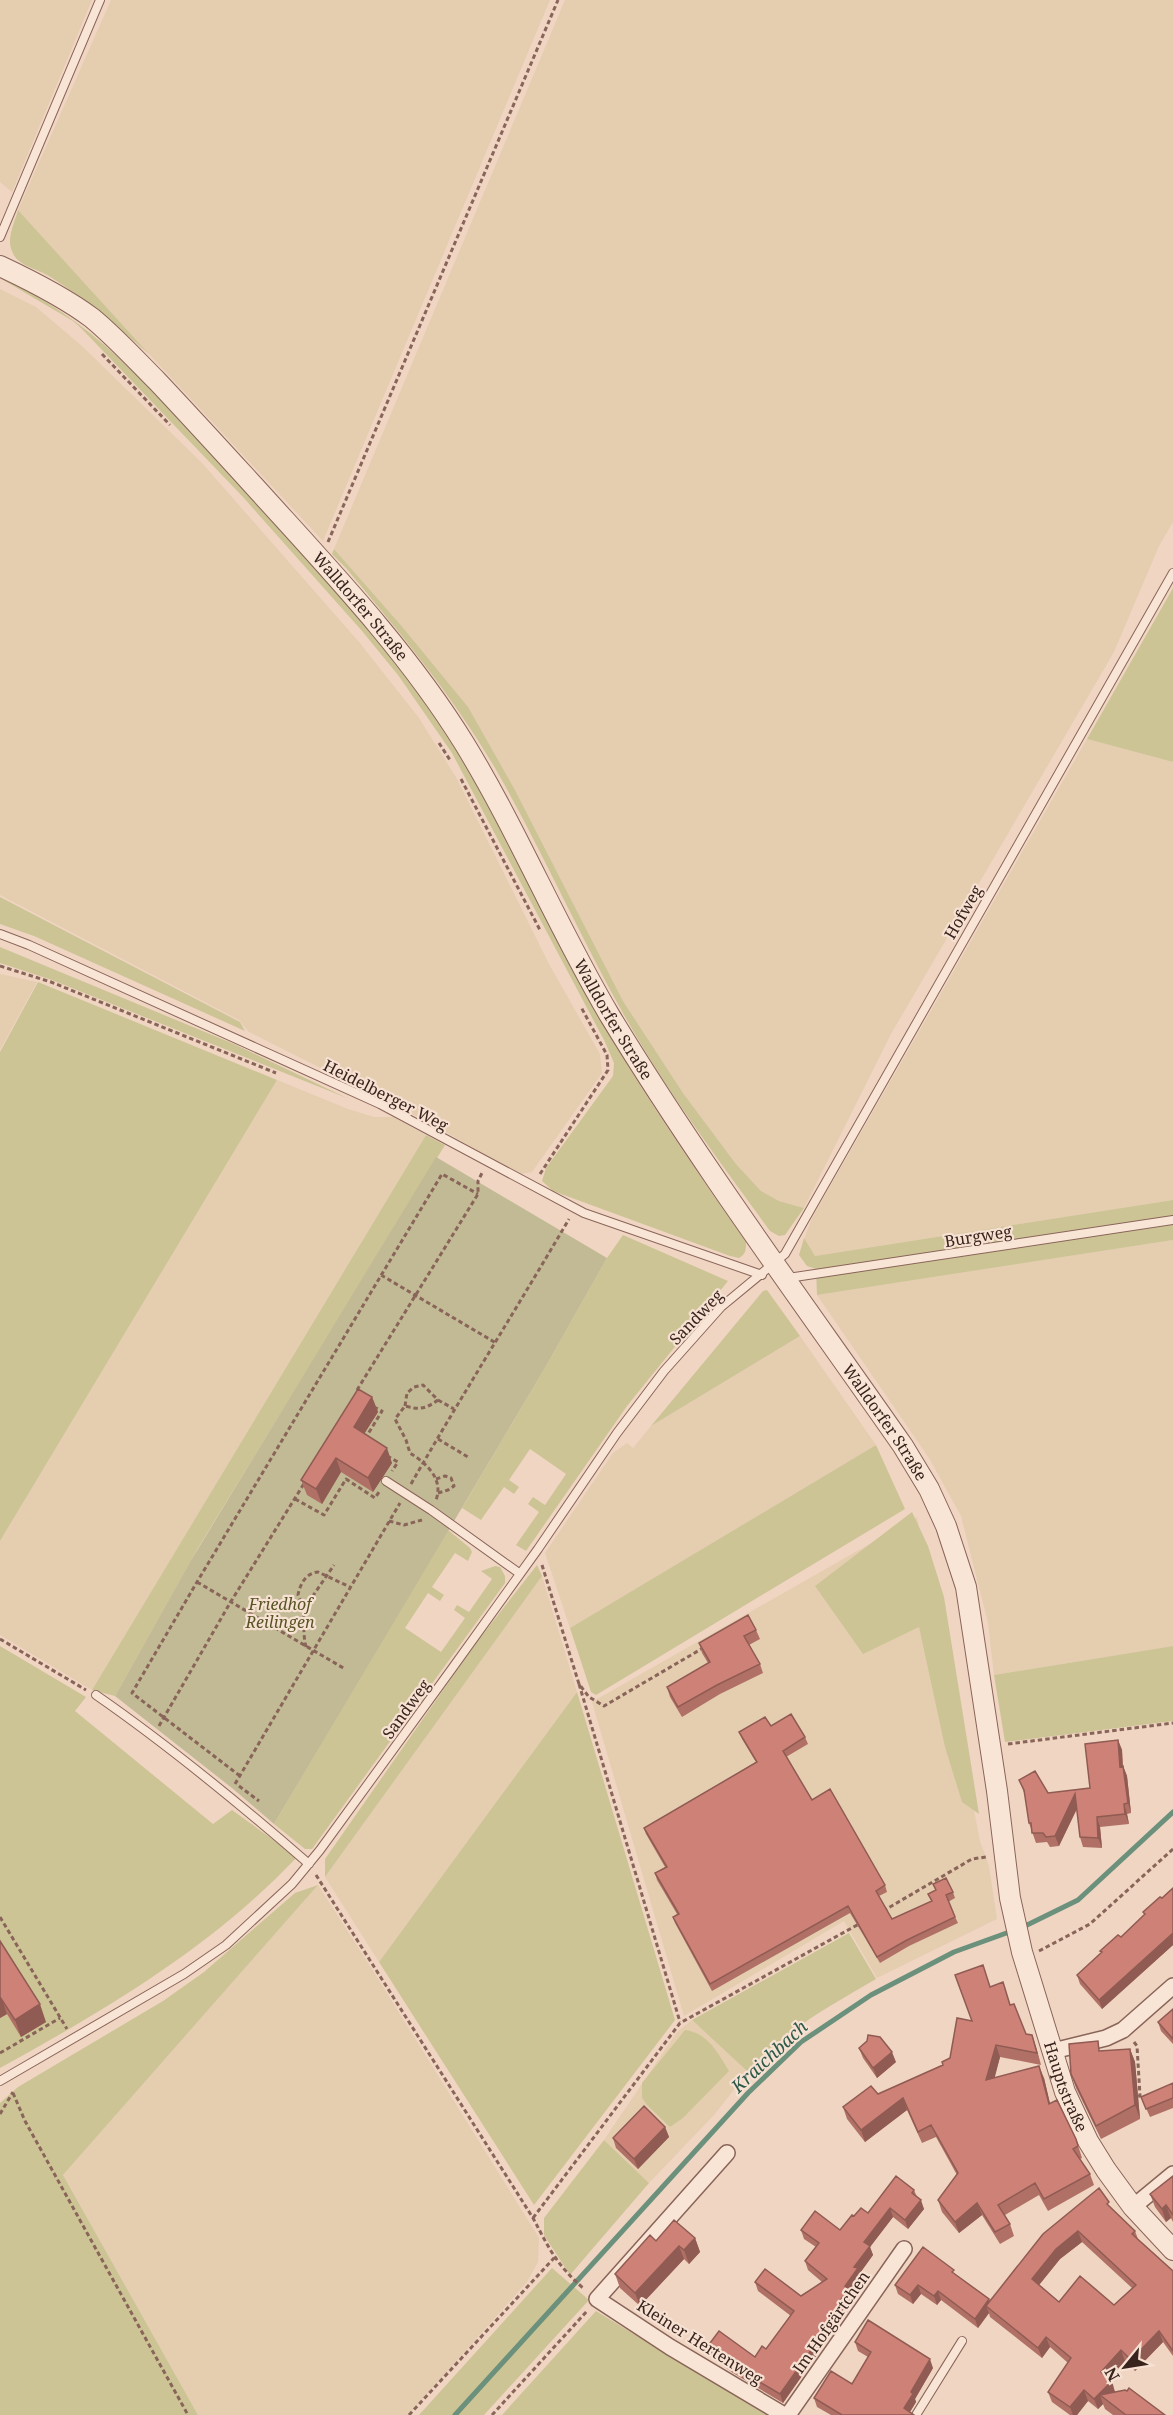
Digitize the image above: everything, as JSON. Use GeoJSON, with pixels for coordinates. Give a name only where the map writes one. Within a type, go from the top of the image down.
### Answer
{"type":"FeatureCollection","features":[{"type":"Feature","properties":{"kind":"street","name":"Walldorfer Straße"},"geometry":{"type":"LineString","coordinates":[[0,266],[30,280],[92,318],[121,345],[225,453],[319,558],[383,631],[427,688],[463,741],[499,803],[609,1014],[775,1272],[903,1446],[929,1489],[946,1526],[966,1587],[997,1791],[1010,1898]]}},
{"type":"Feature","properties":{"kind":"street","name":"Hauptstraße"},"geometry":{"type":"LineString","coordinates":[[1010,1898],[1031,1952],[1053,2051],[1065,2092],[1088,2141],[1133,2207],[1173,2250]]}},
{"type":"Feature","properties":{"kind":"street"},"geometry":{"type":"LineString","coordinates":[[1053,2051],[1106,2037],[1123,2030],[1173,1986]]}},
{"type":"Feature","properties":{"kind":"street"},"geometry":{"type":"LineString","coordinates":[[594,2297],[727,2153]]}},
{"type":"Feature","properties":{"kind":"street"},"geometry":{"type":"LineString","coordinates":[[1133,2207],[1173,2174]]}},
{"type":"Feature","properties":{"kind":"street","name":"Im Hofgärtchen"},"geometry":{"type":"LineString","coordinates":[[786,2415],[904,2249]]}},
{"type":"Feature","properties":{"kind":"street","name":"Kleiner Hertenweg"},"geometry":{"type":"LineString","coordinates":[[594,2297],[670,2347],[786,2415]]}},
{"type":"Feature","properties":{"kind":"lane"},"geometry":{"type":"LineString","coordinates":[[0,237],[100,0]]}},
{"type":"Feature","properties":{"kind":"lane","name":"Hofweg"},"geometry":{"type":"LineString","coordinates":[[775,1272],[1173,573]]}},
{"type":"Feature","properties":{"kind":"lane","name":"Heidelberger Weg"},"geometry":{"type":"LineString","coordinates":[[0,934],[29,945],[370,1100],[584,1213],[775,1272]]}},
{"type":"Feature","properties":{"kind":"lane","name":"Burgweg"},"geometry":{"type":"LineString","coordinates":[[775,1272],[1173,1220]]}},
{"type":"Feature","properties":{"kind":"lane","name":"Sandweg"},"geometry":{"type":"LineString","coordinates":[[0,2081],[184,1974],[226,1945],[261,1915],[309,1864],[537,1549],[617,1433],[672,1361],[721,1307],[775,1272]]}},
{"type":"Feature","properties":{"kind":"lane"},"geometry":{"type":"LineString","coordinates":[[386,1481],[519,1573]]}},
{"type":"Feature","properties":{"kind":"lane"},"geometry":{"type":"LineString","coordinates":[[96,1695],[223,1789],[309,1864]]}},
{"type":"Feature","properties":{"kind":"lane"},"geometry":{"type":"LineString","coordinates":[[916,2415],[962,2341]]}},
{"type":"Feature","properties":{"kind":"path"},"geometry":{"type":"LineString","coordinates":[[319,558],[330,539],[558,0]]}},
{"type":"Feature","properties":{"kind":"path"},"geometry":{"type":"LineString","coordinates":[[99,351],[172,427]]}},
{"type":"Feature","properties":{"kind":"path"},"geometry":{"type":"LineString","coordinates":[[434,735],[453,764]]}},
{"type":"Feature","properties":{"kind":"path"},"geometry":{"type":"LineString","coordinates":[[459,774],[544,937]]}},
{"type":"Feature","properties":{"kind":"path"},"geometry":{"type":"LineString","coordinates":[[0,966],[51,982],[283,1076]]}},
{"type":"Feature","properties":{"kind":"path"},"geometry":{"type":"LineString","coordinates":[[532,1186],[608,1070],[607,1055],[576,998]]}},
{"type":"Feature","properties":{"kind":"path"},"geometry":{"type":"LineString","coordinates":[[240,1776],[132,1694],[442,1174],[478,1194]]}},
{"type":"Feature","properties":{"kind":"path"},"geometry":{"type":"LineString","coordinates":[[355,1395],[478,1194],[478,1181]]}},
{"type":"Feature","properties":{"kind":"path"},"geometry":{"type":"LineString","coordinates":[[232,1788],[454,1409],[496,1343],[562,1230]]}},
{"type":"Feature","properties":{"kind":"path"},"geometry":{"type":"LineString","coordinates":[[381,1275],[496,1343]]}},
{"type":"Feature","properties":{"kind":"path"},"geometry":{"type":"LineString","coordinates":[[424,1462],[410,1453],[395,1419],[405,1406],[407,1393],[414,1387],[423,1385],[438,1400],[454,1409]]}},
{"type":"Feature","properties":{"kind":"path"},"geometry":{"type":"LineString","coordinates":[[405,1406],[417,1409],[428,1407],[438,1400]]}},
{"type":"Feature","properties":{"kind":"path"},"geometry":{"type":"LineString","coordinates":[[364,1441],[382,1412],[373,1406]]}},
{"type":"Feature","properties":{"kind":"path"},"geometry":{"type":"LineString","coordinates":[[438,1439],[468,1457]]}},
{"type":"Feature","properties":{"kind":"path"},"geometry":{"type":"LineString","coordinates":[[296,1499],[324,1515],[346,1479],[375,1498],[398,1462],[381,1452]]}},
{"type":"Feature","properties":{"kind":"path"},"geometry":{"type":"LineString","coordinates":[[436,1479],[445,1476],[451,1478],[454,1486],[438,1493]]}},
{"type":"Feature","properties":{"kind":"path"},"geometry":{"type":"LineString","coordinates":[[157,1728],[307,1478]]}},
{"type":"Feature","properties":{"kind":"path"},"geometry":{"type":"LineString","coordinates":[[537,1549],[680,2023]]}},
{"type":"Feature","properties":{"kind":"path"},"geometry":{"type":"LineString","coordinates":[[304,1609],[334,1565]]}},
{"type":"Feature","properties":{"kind":"path"},"geometry":{"type":"LineString","coordinates":[[306,1647],[303,1633],[304,1609],[298,1596],[301,1583],[312,1572],[318,1572],[350,1587]]}},
{"type":"Feature","properties":{"kind":"path"},"geometry":{"type":"LineString","coordinates":[[197,1582],[345,1669]]}},
{"type":"Feature","properties":{"kind":"path"},"geometry":{"type":"LineString","coordinates":[[0,1639],[96,1695]]}},
{"type":"Feature","properties":{"kind":"path"},"geometry":{"type":"LineString","coordinates":[[579,1684],[589,1697],[604,1706],[705,1647]]}},
{"type":"Feature","properties":{"kind":"path"},"geometry":{"type":"LineString","coordinates":[[990,1746],[1173,1723]]}},
{"type":"Feature","properties":{"kind":"path"},"geometry":{"type":"LineString","coordinates":[[236,1783],[259,1801]]}},
{"type":"Feature","properties":{"kind":"path"},"geometry":{"type":"LineString","coordinates":[[1031,1952],[1090,1924],[1173,1849]]}},
{"type":"Feature","properties":{"kind":"path"},"geometry":{"type":"LineString","coordinates":[[882,1912],[972,1859],[1003,1854]]}},
{"type":"Feature","properties":{"kind":"path"},"geometry":{"type":"LineString","coordinates":[[309,1864],[534,2218],[554,2258],[563,2270],[594,2297],[492,2415]]}},
{"type":"Feature","properties":{"kind":"path"},"geometry":{"type":"LineString","coordinates":[[0,1917],[63,2023]]}},
{"type":"Feature","properties":{"kind":"path"},"geometry":{"type":"LineString","coordinates":[[534,2218],[680,2023],[863,1922]]}},
{"type":"Feature","properties":{"kind":"path"},"geometry":{"type":"LineString","coordinates":[[0,2054],[60,2018]]}},
{"type":"Feature","properties":{"kind":"path"},"geometry":{"type":"LineString","coordinates":[[1123,2030],[1137,2046],[1140,2096],[1128,2097]]}},
{"type":"Feature","properties":{"kind":"path"},"geometry":{"type":"LineString","coordinates":[[9,2076],[13,2093],[25,2121],[188,2415]]}},
{"type":"Feature","properties":{"kind":"path"},"geometry":{"type":"LineString","coordinates":[[0,2114],[13,2093]]}},
{"type":"Feature","properties":{"kind":"path"},"geometry":{"type":"LineString","coordinates":[[409,2415],[554,2258]]}},
{"type":"Feature","properties":{"kind":"shaded area"},"geometry":{"type":"Polygon","coordinates":[[[0,0],[92,0],[12,192],[0,182],[0,0]]]}},
{"type":"Feature","properties":{"kind":"shaded area"},"geometry":{"type":"Polygon","coordinates":[[[111,0],[550,0],[323,541],[18,210],[111,0]]]}},
{"type":"Feature","properties":{"kind":"shaded area"},"geometry":{"type":"Polygon","coordinates":[[[565,0],[1173,0],[1173,522],[1159,546],[1114,652],[891,1034],[804,1208],[779,1201],[761,1191],[736,1164],[683,1093],[623,1001],[515,790],[399,623],[334,549],[565,0]]]}},
{"type":"Feature","properties":{"kind":"shaded area"},"geometry":{"type":"Polygon","coordinates":[[[18,210],[149,354],[76,294],[14,256],[10,241],[18,210]]]}},
{"type":"Feature","properties":{"kind":"shaded area"},"geometry":{"type":"Polygon","coordinates":[[[0,278],[33,294],[63,313],[91,334],[143,381],[309,561],[398,667],[450,741],[466,768],[570,965],[631,1072],[746,1242],[745,1252],[739,1258],[553,1191],[542,1181],[546,1168],[613,1076],[614,1063],[452,753],[398,675],[243,497],[81,328],[0,278]]]}},
{"type":"Feature","properties":{"kind":"shaded area"},"geometry":{"type":"Polygon","coordinates":[[[0,289],[36,307],[83,347],[202,463],[359,642],[419,718],[457,779],[549,964],[600,1054],[602,1073],[532,1172],[520,1174],[510,1170],[434,1125],[249,1032],[239,1020],[0,895],[0,289]]]}},
{"type":"Feature","properties":{"kind":"shaded area"},"geometry":{"type":"Polygon","coordinates":[[[334,549],[468,707],[515,790],[623,1001],[683,1093],[736,1164],[761,1191],[779,1201],[804,1208],[785,1235],[779,1236],[770,1231],[662,1078],[627,1021],[515,804],[479,741],[425,665],[332,554],[334,549]]]}},
{"type":"Feature","properties":{"kind":"shaded area"},"geometry":{"type":"Polygon","coordinates":[[[1173,588],[1173,762],[1087,739],[1173,588]]]}},
{"type":"Feature","properties":{"kind":"shaded area"},"geometry":{"type":"Polygon","coordinates":[[[1087,739],[1173,762],[1173,1200],[815,1256],[804,1239],[813,1216],[1087,739]]]}},
{"type":"Feature","properties":{"kind":"shaded area"},"geometry":{"type":"Polygon","coordinates":[[[0,897],[240,1022],[245,1031],[34,936],[0,924],[0,897]]]}},
{"type":"Feature","properties":{"kind":"shaded area"},"geometry":{"type":"Polygon","coordinates":[[[0,947],[234,1044],[347,1098],[52,980],[0,963],[0,947]]]}},
{"type":"Feature","properties":{"kind":"shaded area"},"geometry":{"type":"Polygon","coordinates":[[[0,974],[37,982],[0,1050],[0,974]]]}},
{"type":"Feature","properties":{"kind":"shaded area"},"geometry":{"type":"Polygon","coordinates":[[[38,982],[277,1080],[0,1541],[0,1052],[38,982]]]}},
{"type":"Feature","properties":{"kind":"shaded area"},"geometry":{"type":"Polygon","coordinates":[[[277,1080],[348,1109],[374,1117],[393,1117],[426,1135],[92,1690],[0,1635],[0,1541],[277,1080]]]}},
{"type":"Feature","properties":{"kind":"shaded area"},"geometry":{"type":"Polygon","coordinates":[[[426,1135],[445,1145],[198,1548],[115,1696],[92,1690],[426,1135]]]}},
{"type":"Feature","properties":{"kind":"shaded area"},"geometry":{"type":"Polygon","coordinates":[[[1173,1200],[1173,1240],[817,1295],[816,1269],[807,1266],[799,1255],[804,1238],[815,1256],[1173,1200]]]}},
{"type":"Feature","properties":{"kind":"shaded area"},"geometry":{"type":"Polygon","coordinates":[[[623,1235],[728,1281],[627,1406],[526,1551],[516,1545],[539,1512],[528,1504],[533,1497],[545,1505],[566,1474],[530,1449],[509,1480],[519,1487],[514,1494],[504,1487],[481,1520],[462,1508],[607,1258],[623,1235]]]}},
{"type":"Feature","properties":{"kind":"shaded area"},"geometry":{"type":"Polygon","coordinates":[[[1173,1240],[1173,1646],[994,1675],[988,1623],[961,1516],[929,1458],[817,1295],[1173,1240]]]}},
{"type":"Feature","properties":{"kind":"shaded area"},"geometry":{"type":"Polygon","coordinates":[[[767,1290],[800,1336],[651,1426],[763,1291],[767,1290]]]}},
{"type":"Feature","properties":{"kind":"shaded area"},"geometry":{"type":"Polygon","coordinates":[[[800,1336],[876,1445],[570,1628],[545,1553],[613,1453],[627,1443],[633,1448],[651,1426],[800,1336]]]}},
{"type":"Feature","properties":{"kind":"shaded area"},"geometry":{"type":"Polygon","coordinates":[[[876,1445],[905,1509],[596,1695],[591,1692],[570,1628],[876,1445]]]}},
{"type":"Feature","properties":{"kind":"shaded area"},"geometry":{"type":"Polygon","coordinates":[[[912,1512],[928,1546],[944,1597],[979,1814],[962,1802],[945,1747],[919,1627],[863,1654],[815,1586],[912,1512]]]}},
{"type":"Feature","properties":{"kind":"shaded area"},"geometry":{"type":"Polygon","coordinates":[[[917,1517],[980,1841],[989,1866],[997,1919],[877,1978],[844,1921],[684,2016],[592,1702],[917,1517]]]}},
{"type":"Feature","properties":{"kind":"shaded area"},"geometry":{"type":"Polygon","coordinates":[[[448,1530],[472,1552],[468,1561],[455,1553],[432,1587],[444,1595],[440,1601],[428,1593],[405,1628],[441,1652],[465,1618],[454,1610],[457,1605],[469,1612],[492,1579],[481,1571],[495,1566],[500,1567],[505,1576],[505,1583],[312,1849],[305,1849],[274,1824],[448,1530]]]}},
{"type":"Feature","properties":{"kind":"shaded area"},"geometry":{"type":"Polygon","coordinates":[[[537,1565],[542,1576],[325,1877],[325,1859],[476,1643],[537,1565]]]}},
{"type":"Feature","properties":{"kind":"shaded area"},"geometry":{"type":"Polygon","coordinates":[[[542,1576],[577,1692],[379,1962],[325,1877],[542,1576]]]}},
{"type":"Feature","properties":{"kind":"shaded area"},"geometry":{"type":"Polygon","coordinates":[[[0,1646],[86,1697],[75,1711],[213,1824],[232,1810],[297,1857],[230,1920],[194,1948],[119,1999],[0,2068],[0,1646]]]}},
{"type":"Feature","properties":{"kind":"shaded area"},"geometry":{"type":"Polygon","coordinates":[[[1173,1646],[1173,1721],[1005,1742],[994,1675],[1173,1646]]]}},
{"type":"Feature","properties":{"kind":"shaded area"},"geometry":{"type":"Polygon","coordinates":[[[577,1692],[675,2020],[534,2205],[379,1962],[577,1692]]]}},
{"type":"Feature","properties":{"kind":"shaded area"},"geometry":{"type":"Polygon","coordinates":[[[318,1885],[539,2238],[538,2262],[527,2282],[408,2415],[198,2415],[63,2175],[318,1885]]]}},
{"type":"Feature","properties":{"kind":"shaded area"},"geometry":{"type":"Polygon","coordinates":[[[318,1885],[63,2175],[198,2415],[0,2415],[0,2103],[18,2087],[163,2001],[204,1972],[295,1893],[318,1885]]]}},
{"type":"Feature","properties":{"kind":"shaded area"},"geometry":{"type":"Polygon","coordinates":[[[849,1933],[876,1979],[825,2009],[792,2032],[776,2044],[748,2072],[692,2020],[849,1933]]]}},
{"type":"Feature","properties":{"kind":"shaded area"},"geometry":{"type":"Polygon","coordinates":[[[692,2020],[748,2072],[714,2115],[649,2183],[604,2140],[677,2032],[692,2020]]]}},
{"type":"Feature","properties":{"kind":"shaded area"},"geometry":{"type":"Polygon","coordinates":[[[685,2030],[700,2035],[706,2040],[729,2071],[683,2118],[670,2127],[642,2098],[642,2083],[685,2030]]]}},
{"type":"Feature","properties":{"kind":"shaded area"},"geometry":{"type":"Polygon","coordinates":[[[604,2140],[649,2183],[570,2275],[544,2235],[544,2218],[604,2140]]]}},
{"type":"Feature","properties":{"kind":"shaded area"},"geometry":{"type":"Polygon","coordinates":[[[552,2268],[589,2300],[484,2415],[419,2415],[552,2268]]]}},
{"type":"Feature","properties":{"kind":"shaded area"},"geometry":{"type":"Polygon","coordinates":[[[596,2311],[767,2415],[502,2415],[596,2311]]]}},
{"type":"Feature","properties":{"kind":"green space","name":"Friedhof Reilingen"},"geometry":{"type":"Polygon","coordinates":[[[436,1157],[607,1258],[545,1368],[274,1824],[115,1696],[190,1562],[436,1157]]]}},
{"type":"Feature","properties":{"kind":"building"},"geometry":{"type":"Polygon","coordinates":[[[358,1389],[372,1397],[354,1427],[387,1448],[368,1478],[336,1458],[316,1489],[301,1480],[358,1389]]]}},
{"type":"Feature","properties":{"kind":"building"},"geometry":{"type":"Polygon","coordinates":[[[748,1615],[756,1630],[744,1636],[760,1664],[678,1707],[667,1687],[710,1662],[699,1643],[748,1615]]]}},
{"type":"Feature","properties":{"kind":"building"},"geometry":{"type":"Polygon","coordinates":[[[791,1714],[805,1737],[783,1751],[812,1800],[830,1789],[885,1885],[876,1891],[892,1919],[932,1901],[928,1894],[936,1890],[933,1884],[946,1878],[953,1892],[946,1895],[955,1917],[877,1957],[848,1906],[710,1984],[673,1917],[679,1914],[655,1873],[667,1867],[644,1828],[757,1762],[739,1732],[765,1717],[771,1726],[791,1714]]]}},
{"type":"Feature","properties":{"kind":"building"},"geometry":{"type":"Polygon","coordinates":[[[1118,1740],[1120,1767],[1123,1766],[1128,1803],[1124,1804],[1125,1814],[1097,1817],[1098,1838],[1080,1837],[1075,1794],[1055,1836],[1046,1837],[1043,1833],[1032,1833],[1024,1790],[1019,1780],[1035,1771],[1048,1793],[1090,1788],[1085,1744],[1118,1740]]]}},
{"type":"Feature","properties":{"kind":"building"},"geometry":{"type":"Polygon","coordinates":[[[1173,1888],[1173,1933],[1099,2000],[1077,1975],[1118,1935],[1121,1937],[1145,1914],[1143,1912],[1173,1888]]]}},
{"type":"Feature","properties":{"kind":"building"},"geometry":{"type":"Polygon","coordinates":[[[0,1941],[40,2004],[15,2020],[0,1997],[0,1941]]]}},
{"type":"Feature","properties":{"kind":"building"},"geometry":{"type":"Polygon","coordinates":[[[983,1965],[990,1987],[1003,1982],[1010,2005],[1014,2004],[1026,2034],[1032,2035],[1037,2053],[996,2045],[986,2080],[1039,2066],[1049,2104],[1057,2100],[1076,2139],[1078,2146],[1073,2149],[1090,2174],[1044,2199],[1035,2183],[998,2205],[1010,2224],[995,2232],[977,2203],[955,2222],[938,2200],[958,2173],[931,2125],[918,2132],[903,2098],[861,2130],[843,2107],[871,2086],[878,2094],[943,2065],[942,2062],[950,2058],[957,2018],[972,2021],[955,1975],[983,1965]]]}},
{"type":"Feature","properties":{"kind":"building"},"geometry":{"type":"Polygon","coordinates":[[[1173,2009],[1173,2039],[1158,2022],[1173,2009]]]}},
{"type":"Feature","properties":{"kind":"building"},"geometry":{"type":"Polygon","coordinates":[[[868,2035],[880,2037],[892,2052],[873,2068],[859,2048],[867,2041],[868,2035]]]}},
{"type":"Feature","properties":{"kind":"building"},"geometry":{"type":"Polygon","coordinates":[[[1098,2041],[1099,2051],[1130,2049],[1135,2105],[1096,2126],[1071,2074],[1069,2044],[1098,2041]]]}},
{"type":"Feature","properties":{"kind":"building"},"geometry":{"type":"Polygon","coordinates":[[[1173,2083],[1173,2098],[1146,2109],[1141,2097],[1173,2083]]]}},
{"type":"Feature","properties":{"kind":"building"},"geometry":{"type":"Polygon","coordinates":[[[644,2106],[665,2127],[634,2159],[613,2138],[644,2106]]]}},
{"type":"Feature","properties":{"kind":"building"},"geometry":{"type":"Polygon","coordinates":[[[896,2176],[914,2190],[912,2193],[921,2200],[905,2220],[890,2208],[864,2242],[870,2246],[854,2267],[858,2268],[845,2286],[849,2289],[839,2302],[843,2305],[780,2394],[729,2364],[707,2347],[719,2331],[755,2357],[762,2346],[766,2349],[794,2311],[755,2282],[765,2269],[801,2296],[827,2279],[805,2261],[819,2243],[801,2230],[815,2211],[840,2230],[861,2208],[868,2213],[896,2176]]]}},
{"type":"Feature","properties":{"kind":"building"},"geometry":{"type":"Polygon","coordinates":[[[1173,2176],[1173,2215],[1166,2205],[1162,2209],[1150,2194],[1173,2176]]]}},
{"type":"Feature","properties":{"kind":"building"},"geometry":{"type":"Polygon","coordinates":[[[1099,2188],[1109,2202],[1107,2204],[1135,2231],[1132,2234],[1173,2271],[1173,2351],[1159,2331],[1131,2360],[1121,2350],[1101,2372],[1112,2381],[1094,2399],[1084,2390],[1070,2407],[1048,2392],[1071,2358],[1046,2337],[1038,2348],[986,2306],[1043,2234],[1099,2188]],[[1078,2231],[1056,2249],[1032,2279],[1059,2302],[1080,2276],[1114,2305],[1136,2285],[1078,2231]]]}},
{"type":"Feature","properties":{"kind":"building"},"geometry":{"type":"Polygon","coordinates":[[[674,2220],[695,2238],[684,2250],[679,2246],[635,2293],[615,2274],[650,2235],[656,2241],[674,2220]]]}},
{"type":"Feature","properties":{"kind":"building"},"geometry":{"type":"Polygon","coordinates":[[[923,2247],[989,2299],[975,2319],[938,2291],[934,2296],[918,2285],[910,2295],[895,2285],[923,2247]]]}},
{"type":"Feature","properties":{"kind":"building"},"geometry":{"type":"Polygon","coordinates":[[[868,2320],[930,2359],[904,2408],[914,2415],[842,2415],[814,2398],[831,2371],[852,2384],[871,2352],[855,2342],[868,2320]]]}},
{"type":"Feature","properties":{"kind":"building"},"geometry":{"type":"Polygon","coordinates":[[[1129,2388],[1165,2415],[1126,2415],[1100,2395],[1127,2391],[1129,2388]]]}},
{"type":"Feature","properties":{"kind":"waterway","name":"Kraichbach"},"geometry":{"type":"LineString","coordinates":[[1021,1928],[1078,1900],[1173,1812]]}},
{"type":"Feature","properties":{"kind":"waterway","name":"Kraichbach"},"geometry":{"type":"LineString","coordinates":[[455,2415],[748,2093],[801,2042],[871,1995],[954,1952],[1012,1931]]}}]}
